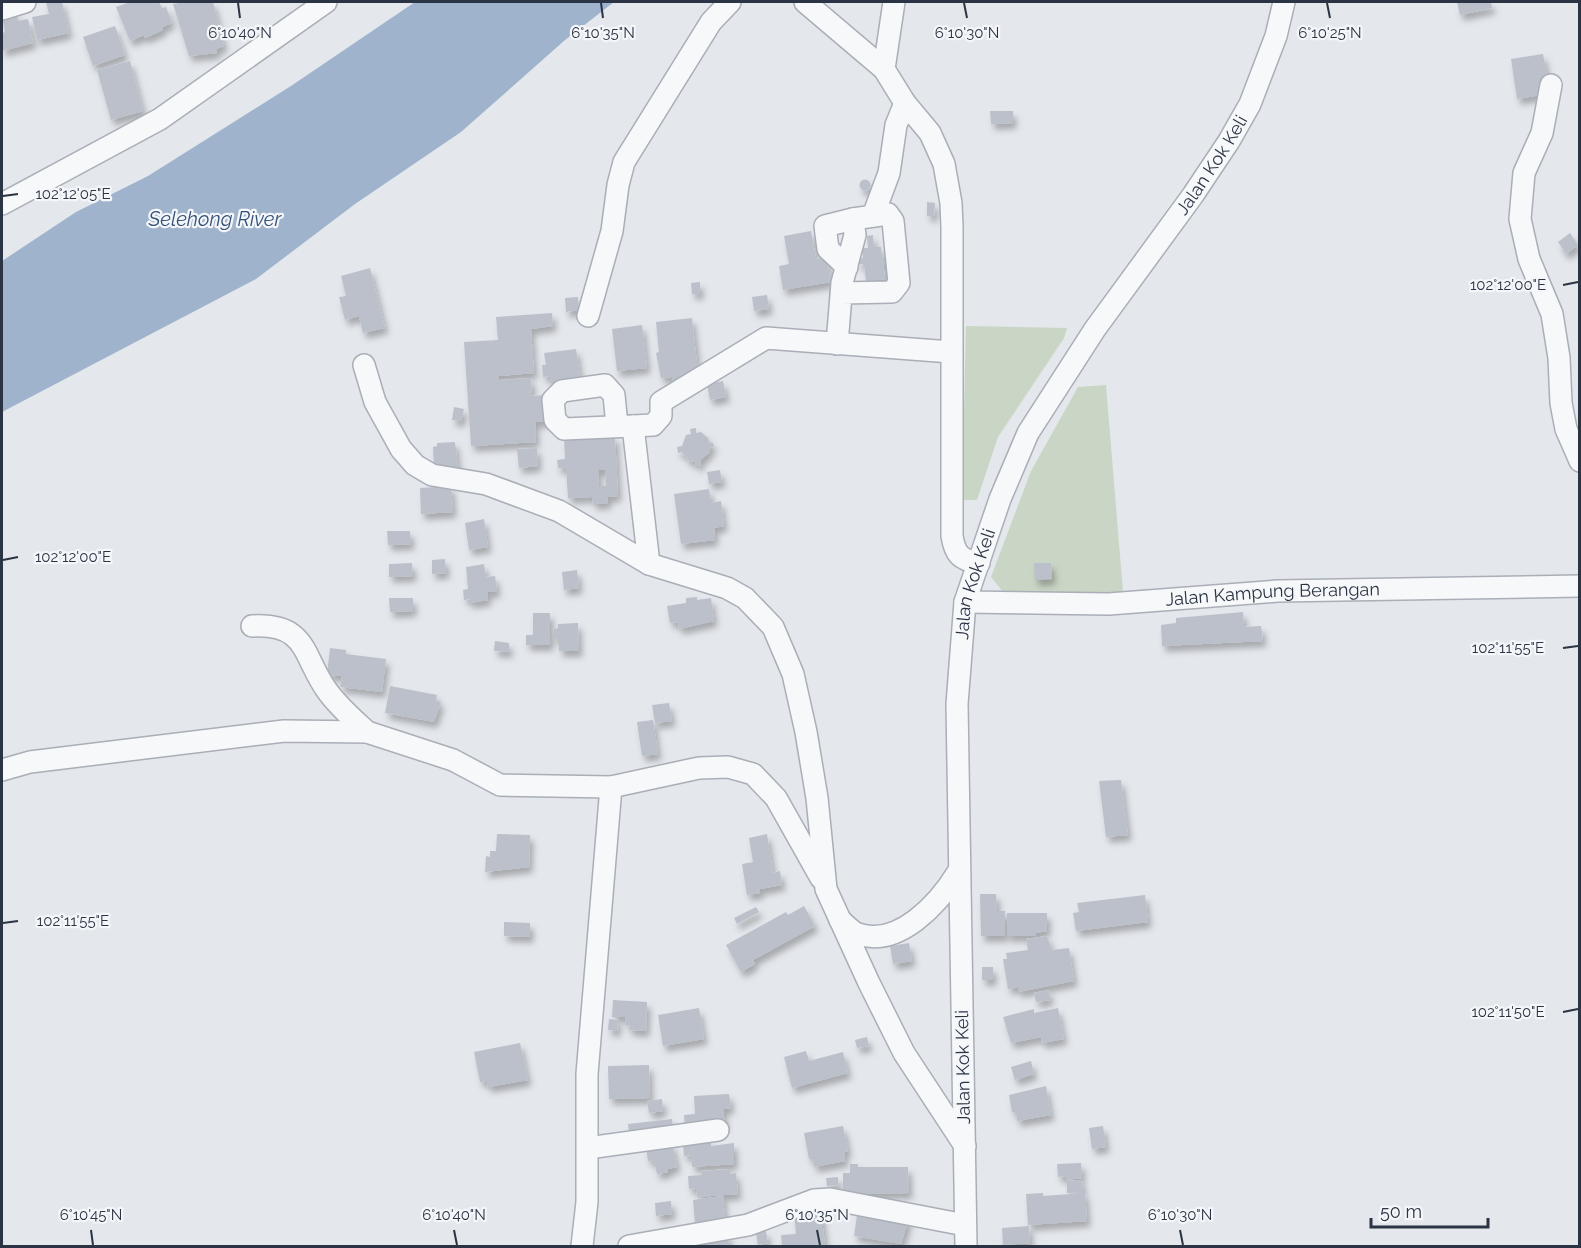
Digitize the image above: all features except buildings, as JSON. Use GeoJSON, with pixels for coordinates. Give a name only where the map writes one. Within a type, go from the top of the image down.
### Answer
{"type":"FeatureCollection","features":[{"type":"Feature","properties":{"kind":"street"},"geometry":{"type":"LineString","coordinates":[[2,9],[25,2]]}},
{"type":"Feature","properties":{"kind":"street"},"geometry":{"type":"LineString","coordinates":[[2,204],[160,119],[326,2]]}},
{"type":"Feature","properties":{"kind":"street"},"geometry":{"type":"LineString","coordinates":[[588,316],[612,231],[618,185],[624,162],[711,22],[730,2]]}},
{"type":"Feature","properties":{"kind":"street"},"geometry":{"type":"LineString","coordinates":[[805,2],[884,69],[905,103],[930,133],[944,164],[951,203],[952,536],[959,556],[965,560],[979,562]]}},
{"type":"Feature","properties":{"kind":"street"},"geometry":{"type":"LineString","coordinates":[[884,69],[894,2]]}},
{"type":"Feature","properties":{"kind":"street","name":"Jalan Kok Keli"},"geometry":{"type":"LineString","coordinates":[[966,1246],[957,704],[965,602],[1000,499],[1028,433],[1095,329],[1193,195],[1250,104],[1276,36],[1284,2]]}},
{"type":"Feature","properties":{"kind":"street"},"geometry":{"type":"LineString","coordinates":[[1551,85],[1542,133],[1524,173],[1520,219],[1529,259],[1552,314],[1559,358],[1560,403],[1566,429],[1580,460]]}},
{"type":"Feature","properties":{"kind":"street"},"geometry":{"type":"LineString","coordinates":[[837,344],[841,293],[854,242],[863,218],[889,173],[896,125],[905,103]]}},
{"type":"Feature","properties":{"kind":"street"},"geometry":{"type":"LineString","coordinates":[[841,293],[892,292],[899,283],[893,221],[888,214],[825,226],[828,249],[847,267]]}},
{"type":"Feature","properties":{"kind":"street"},"geometry":{"type":"LineString","coordinates":[[650,564],[625,426],[653,425],[661,416],[661,402],[766,338],[951,352]]}},
{"type":"Feature","properties":{"kind":"street"},"geometry":{"type":"LineString","coordinates":[[364,365],[375,402],[401,449],[415,465],[432,475],[486,484],[544,505],[650,564],[727,588],[745,598],[773,627],[793,674],[806,732],[817,798],[826,889]]}},
{"type":"Feature","properties":{"kind":"street","name":"Jalan Kampung Berangan"},"geometry":{"type":"LineString","coordinates":[[965,602],[1109,604],[1278,591],[1580,586]]}},
{"type":"Feature","properties":{"kind":"street"},"geometry":{"type":"LineString","coordinates":[[252,627],[274,625],[299,640],[328,692],[367,732]]}},
{"type":"Feature","properties":{"kind":"street"},"geometry":{"type":"LineString","coordinates":[[2,770],[30,762],[284,731],[367,732],[453,760],[500,785],[611,787],[699,768],[728,767],[753,774],[776,798],[791,820],[904,1053],[965,1147]]}},
{"type":"Feature","properties":{"kind":"street"},"geometry":{"type":"LineString","coordinates":[[582,1246],[587,1202],[587,1074],[611,787]]}},
{"type":"Feature","properties":{"kind":"street"},"geometry":{"type":"LineString","coordinates":[[840,919],[856,934],[875,938],[899,930],[928,911],[944,895],[958,872]]}},
{"type":"Feature","properties":{"kind":"street"},"geometry":{"type":"LineString","coordinates":[[588,1148],[718,1130]]}},
{"type":"Feature","properties":{"kind":"street"},"geometry":{"type":"LineString","coordinates":[[629,1246],[748,1225],[814,1200],[830,1199],[965,1225]]}},
{"type":"Feature","properties":{"kind":"green space"},"geometry":{"type":"Polygon","coordinates":[[[966,326],[1067,328],[1064,338],[998,437],[977,500],[962,500],[966,326]]]}},
{"type":"Feature","properties":{"kind":"green space"},"geometry":{"type":"Polygon","coordinates":[[[1106,385],[1123,592],[1003,592],[991,577],[1031,471],[1078,387],[1106,385]]]}},
{"type":"Feature","properties":{"kind":"water","name":"Selehong River"},"geometry":{"type":"Polygon","coordinates":[[[415,2],[614,2],[565,40],[461,132],[355,204],[256,279],[2,412],[2,261],[76,212],[148,176],[291,86],[415,2]]]}}]}
